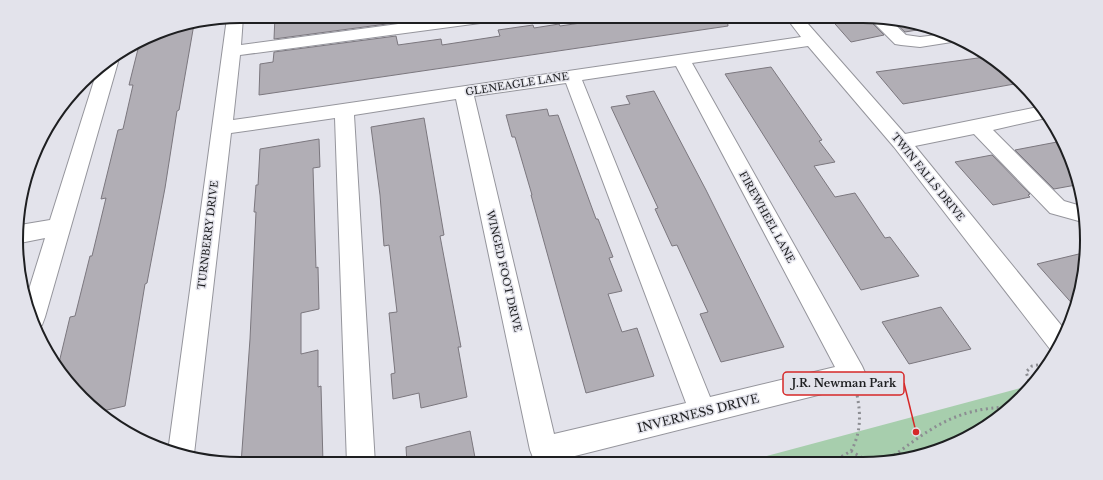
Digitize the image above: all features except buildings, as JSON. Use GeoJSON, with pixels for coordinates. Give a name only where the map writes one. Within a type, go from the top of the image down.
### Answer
{"type":"FeatureCollection","features":[{"type":"Feature","properties":{"kind":"street","name":"TURNBERRY DRIVE"},"geometry":{"type":"LineString","coordinates":[[181,449],[234,23]]}},
{"type":"Feature","properties":{"kind":"street"},"geometry":{"type":"LineString","coordinates":[[232,51],[442,23]]}},
{"type":"Feature","properties":{"kind":"street","name":"TWIN FALLS DRIVE"},"geometry":{"type":"LineString","coordinates":[[799,23],[901,142],[1057,337]]}},
{"type":"Feature","properties":{"kind":"street"},"geometry":{"type":"LineString","coordinates":[[884,24],[901,40],[920,42],[944,39]]}},
{"type":"Feature","properties":{"kind":"street","name":"GLENEAGLE LANE"},"geometry":{"type":"LineString","coordinates":[[222,128],[812,40]]}},
{"type":"Feature","properties":{"kind":"street","name":"FIREWHEEL LANE"},"geometry":{"type":"LineString","coordinates":[[681,59],[853,375]]}},
{"type":"Feature","properties":{"kind":"street"},"geometry":{"type":"LineString","coordinates":[[35,310],[107,69]]}},
{"type":"Feature","properties":{"kind":"street"},"geometry":{"type":"LineString","coordinates":[[572,76],[703,412]]}},
{"type":"Feature","properties":{"kind":"street","name":"WINGED FOOT DRIVE"},"geometry":{"type":"LineString","coordinates":[[464,92],[544,450]]}},
{"type":"Feature","properties":{"kind":"street"},"geometry":{"type":"LineString","coordinates":[[344,110],[361,457]]}},
{"type":"Feature","properties":{"kind":"street"},"geometry":{"type":"LineString","coordinates":[[901,142],[1039,114]]}},
{"type":"Feature","properties":{"kind":"street"},"geometry":{"type":"LineString","coordinates":[[978,126],[1057,207],[1078,213]]}},
{"type":"Feature","properties":{"kind":"street"},"geometry":{"type":"LineString","coordinates":[[23,233],[59,227]]}},
{"type":"Feature","properties":{"kind":"street","name":"INVERNESS DRIVE"},"geometry":{"type":"LineString","coordinates":[[544,450],[853,375]]}},
{"type":"Feature","properties":{"kind":"path"},"geometry":{"type":"LineString","coordinates":[[1029,380],[1026,372],[1032,366],[1041,364]]}},
{"type":"Feature","properties":{"kind":"path"},"geometry":{"type":"LineString","coordinates":[[841,457],[851,451],[855,445],[861,412],[853,375]]}},
{"type":"Feature","properties":{"kind":"path"},"geometry":{"type":"LineString","coordinates":[[896,454],[955,416],[994,407],[1001,407]]}},
{"type":"Feature","properties":{"kind":"path"},"geometry":{"type":"LineString","coordinates":[[851,451],[861,457]]}},
{"type":"Feature","properties":{"kind":"green space"},"geometry":{"type":"Polygon","coordinates":[[[1021,388],[995,412],[972,428],[959,435],[919,450],[877,457],[763,457],[1021,388]]]}},
{"type":"Feature","properties":{"kind":"place","name":"J.R. Newman Park"},"geometry":{"type":"Point","coordinates":[916,432]}}]}
